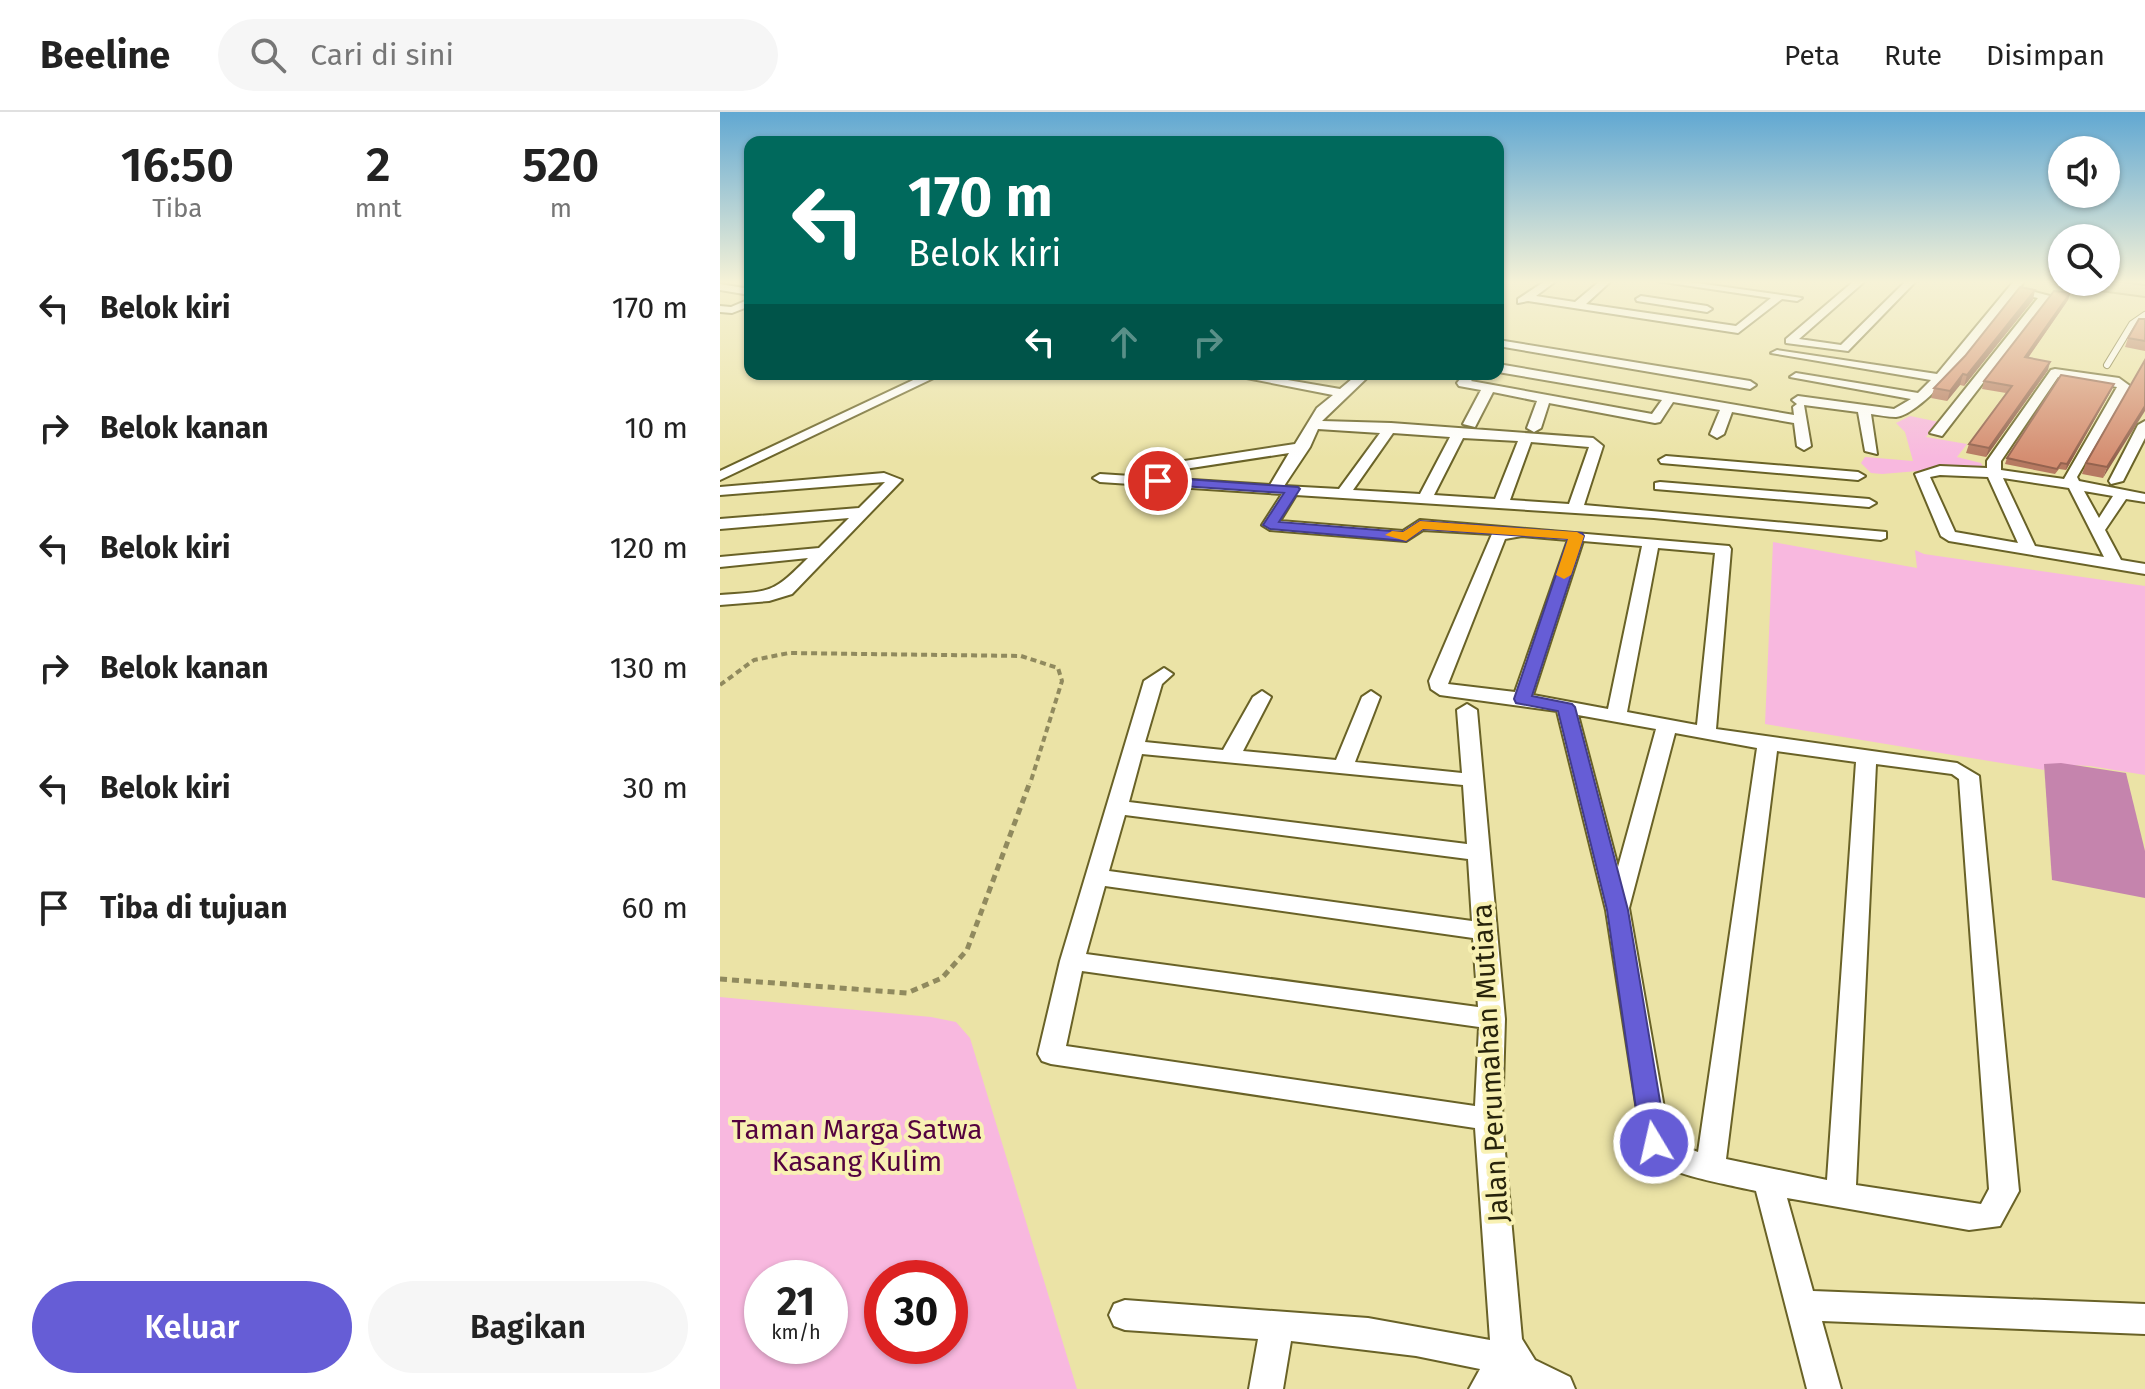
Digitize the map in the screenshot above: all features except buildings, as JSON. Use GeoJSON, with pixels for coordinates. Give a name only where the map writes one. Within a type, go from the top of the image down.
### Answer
{"type":"FeatureCollection","features":[{"type":"Feature","properties":{"kind":"street"},"geometry":{"type":"LineString","coordinates":[[1790,341],[1844,349],[1852,341]]}},
{"type":"Feature","properties":{"kind":"street"},"geometry":{"type":"LineString","coordinates":[[1777,353],[1943,378],[1973,341]]}},
{"type":"Feature","properties":{"kind":"street"},"geometry":{"type":"LineString","coordinates":[[1937,433],[2009,341]]}},
{"type":"Feature","properties":{"kind":"street"},"geometry":{"type":"LineString","coordinates":[[1504,344],[1750,385]]}},
{"type":"Feature","properties":{"kind":"street"},"geometry":{"type":"LineString","coordinates":[[1792,356],[1804,446]]}},
{"type":"Feature","properties":{"kind":"street"},"geometry":{"type":"LineString","coordinates":[[1581,382],[1607,361]]}},
{"type":"Feature","properties":{"kind":"street"},"geometry":{"type":"LineString","coordinates":[[1504,369],[1801,420]]}},
{"type":"Feature","properties":{"kind":"street"},"geometry":{"type":"LineString","coordinates":[[2029,549],[1994,475],[1994,461],[2055,373],[2068,372],[2119,382],[2124,386],[2072,473],[2072,484],[2115,564]]}},
{"type":"Feature","properties":{"kind":"street"},"geometry":{"type":"LineString","coordinates":[[1796,377],[1922,397]]}},
{"type":"Feature","properties":{"kind":"street"},"geometry":{"type":"LineString","coordinates":[[1798,400],[1903,412],[1939,378]]}},
{"type":"Feature","properties":{"kind":"street"},"geometry":{"type":"LineString","coordinates":[[720,476],[923,380]]}},
{"type":"Feature","properties":{"kind":"street"},"geometry":{"type":"LineString","coordinates":[[1267,380],[1343,393]]}},
{"type":"Feature","properties":{"kind":"street"},"geometry":{"type":"LineString","coordinates":[[1275,488],[1303,447],[1322,411],[1358,380]]}},
{"type":"Feature","properties":{"kind":"street"},"geometry":{"type":"LineString","coordinates":[[1466,380],[1463,383],[1488,389],[1655,419]]}},
{"type":"Feature","properties":{"kind":"street"},"geometry":{"type":"LineString","coordinates":[[1425,499],[1488,389]]}},
{"type":"Feature","properties":{"kind":"street"},"geometry":{"type":"LineString","coordinates":[[1644,433],[1669,398]]}},
{"type":"Feature","properties":{"kind":"street"},"geometry":{"type":"LineString","coordinates":[[1501,504],[1544,400]]}},
{"type":"Feature","properties":{"kind":"street"},"geometry":{"type":"LineString","coordinates":[[1717,434],[1727,408]]}},
{"type":"Feature","properties":{"kind":"street"},"geometry":{"type":"LineString","coordinates":[[1864,409],[1872,451]]}},
{"type":"Feature","properties":{"kind":"street"},"geometry":{"type":"LineString","coordinates":[[1316,425],[1464,428],[1530,432],[1588,441],[1596,446],[1575,509]]}},
{"type":"Feature","properties":{"kind":"street"},"geometry":{"type":"LineString","coordinates":[[2098,530],[2145,425]]}},
{"type":"Feature","properties":{"kind":"street"},"geometry":{"type":"LineString","coordinates":[[1344,493],[1391,427]]}},
{"type":"Feature","properties":{"kind":"street"},"geometry":{"type":"LineString","coordinates":[[1303,447],[1100,478],[1654,514],[1883,540],[1856,472],[1667,454],[1654,514]]}},
{"type":"Feature","properties":{"kind":"street"},"geometry":{"type":"LineString","coordinates":[[2145,498],[2119,487],[1938,471],[1922,474],[1949,536],[2145,569]]}},
{"type":"Feature","properties":{"kind":"street"},"geometry":{"type":"LineString","coordinates":[[720,491],[894,477],[866,512],[786,590],[720,600]]}},
{"type":"Feature","properties":{"kind":"street"},"geometry":{"type":"LineString","coordinates":[[1660,486],[1869,503]]}},
{"type":"Feature","properties":{"kind":"street"},"geometry":{"type":"LineString","coordinates":[[1293,489],[1270,525],[1406,536],[1420,525],[1718,547],[1725,551],[1706,731]]}},
{"type":"Feature","properties":{"kind":"street"},"geometry":{"type":"LineString","coordinates":[[720,524],[866,512]]}},
{"type":"Feature","properties":{"kind":"street"},"geometry":{"type":"LineString","coordinates":[[1509,531],[1499,535],[1438,681],[1440,689],[1522,699],[1706,731],[1768,744],[1957,769],[1969,776],[2004,1191],[1989,1217],[1969,1217],[1768,1182],[1667,1155],[1654,1143],[1618,910],[1566,707]]}},
{"type":"Feature","properties":{"kind":"street"},"geometry":{"type":"LineString","coordinates":[[1522,699],[1577,536]]}},
{"type":"Feature","properties":{"kind":"street"},"geometry":{"type":"LineString","coordinates":[[1616,717],[1651,542]]}},
{"type":"Feature","properties":{"kind":"street"},"geometry":{"type":"LineString","coordinates":[[720,562],[826,552]]}},
{"type":"Feature","properties":{"kind":"street"},"geometry":{"type":"LineString","coordinates":[[1164,674],[1153,681],[1072,961],[1051,1054],[1060,1058],[1488,1119]]}},
{"type":"Feature","properties":{"kind":"street"},"geometry":{"type":"LineString","coordinates":[[1230,756],[1262,697]]}},
{"type":"Feature","properties":{"kind":"street"},"geometry":{"type":"LineString","coordinates":[[1343,767],[1371,697]]}},
{"type":"Feature","properties":{"kind":"street","name":"Jalan Perumahan Mutiara"},"geometry":{"type":"LineString","coordinates":[[1467,710],[1492,1019],[1488,1119],[1506,1339],[1516,1365]]}},
{"type":"Feature","properties":{"kind":"street"},"geometry":{"type":"LineString","coordinates":[[1618,910],[1667,725]]}},
{"type":"Feature","properties":{"kind":"street"},"geometry":{"type":"LineString","coordinates":[[1710,1168],[1768,744]]}},
{"type":"Feature","properties":{"kind":"street"},"geometry":{"type":"LineString","coordinates":[[1135,747],[1474,780]]}},
{"type":"Feature","properties":{"kind":"street"},"geometry":{"type":"LineString","coordinates":[[1841,1194],[1866,757]]}},
{"type":"Feature","properties":{"kind":"street"},"geometry":{"type":"LineString","coordinates":[[1117,807],[1479,853]]}},
{"type":"Feature","properties":{"kind":"street"},"geometry":{"type":"LineString","coordinates":[[1097,877],[1485,931]]}},
{"type":"Feature","properties":{"kind":"street"},"geometry":{"type":"LineString","coordinates":[[1072,961],[1492,1019]]}},
{"type":"Feature","properties":{"kind":"street"},"geometry":{"type":"LineString","coordinates":[[1768,1182],[1824,1389]]}},
{"type":"Feature","properties":{"kind":"street"},"geometry":{"type":"LineString","coordinates":[[1801,1305],[2145,1319]]}},
{"type":"Feature","properties":{"kind":"street"},"geometry":{"type":"LineString","coordinates":[[1125,1315],[1348,1331],[1471,1350],[1516,1365],[1547,1386],[1558,1389]]}},
{"type":"Feature","properties":{"kind":"street"},"geometry":{"type":"LineString","coordinates":[[1266,1389],[1277,1326]]}},
{"type":"Feature","properties":{"kind":"street"},"geometry":{"type":"LineString","coordinates":[[1486,1389],[1492,1381],[1516,1365]]}},
{"type":"Feature","properties":{"kind":"lane"},"geometry":{"type":"LineString","coordinates":[[2107,365],[2122,341]]}},
{"type":"Feature","properties":{"kind":"path"},"geometry":{"type":"LineString","coordinates":[[720,685],[754,660],[789,653],[1021,656],[1058,668],[1062,681],[1022,809],[967,950],[954,970],[934,985],[907,993],[720,979]]}},
{"type":"Feature","properties":{"kind":"green space"},"geometry":{"type":"Polygon","coordinates":[[[1910,416],[1939,422],[1926,437],[1967,444],[1957,457],[1981,463],[1986,472],[1930,470],[1871,473],[1861,463],[1865,457],[1913,461],[1905,432],[1896,423],[1910,416]]]}},
{"type":"Feature","properties":{"kind":"green space"},"geometry":{"type":"Polygon","coordinates":[[[1773,542],[1917,568],[1915,550],[1924,554],[2145,586],[2145,775],[2090,766],[2045,764],[2044,770],[1765,724],[1773,542]]]}},
{"type":"Feature","properties":{"kind":"green space","name":"Taman Marga Satwa Kasang Kulim"},"geometry":{"type":"Polygon","coordinates":[[[720,997],[956,1022],[970,1038],[1077,1389],[720,1389],[720,997]]]}},
{"type":"Feature","properties":{"kind":"shaded area"},"geometry":{"type":"Polygon","coordinates":[[[2061,763],[2126,773],[2145,851],[2145,898],[2052,880],[2044,764],[2061,763]]]}},
{"type":"Feature","properties":{"kind":"slow traffic"},"geometry":{"type":"LineString","coordinates":[[1392,535],[1406,536],[1420,525],[1577,536],[1564,575]]}},
{"type":"Feature","properties":{"kind":"route"},"geometry":{"type":"LineString","coordinates":[[1158,481],[1293,489],[1270,525],[1406,536],[1420,525],[1577,536],[1522,699],[1566,707],[1618,910],[1654,1143]]}}]}
